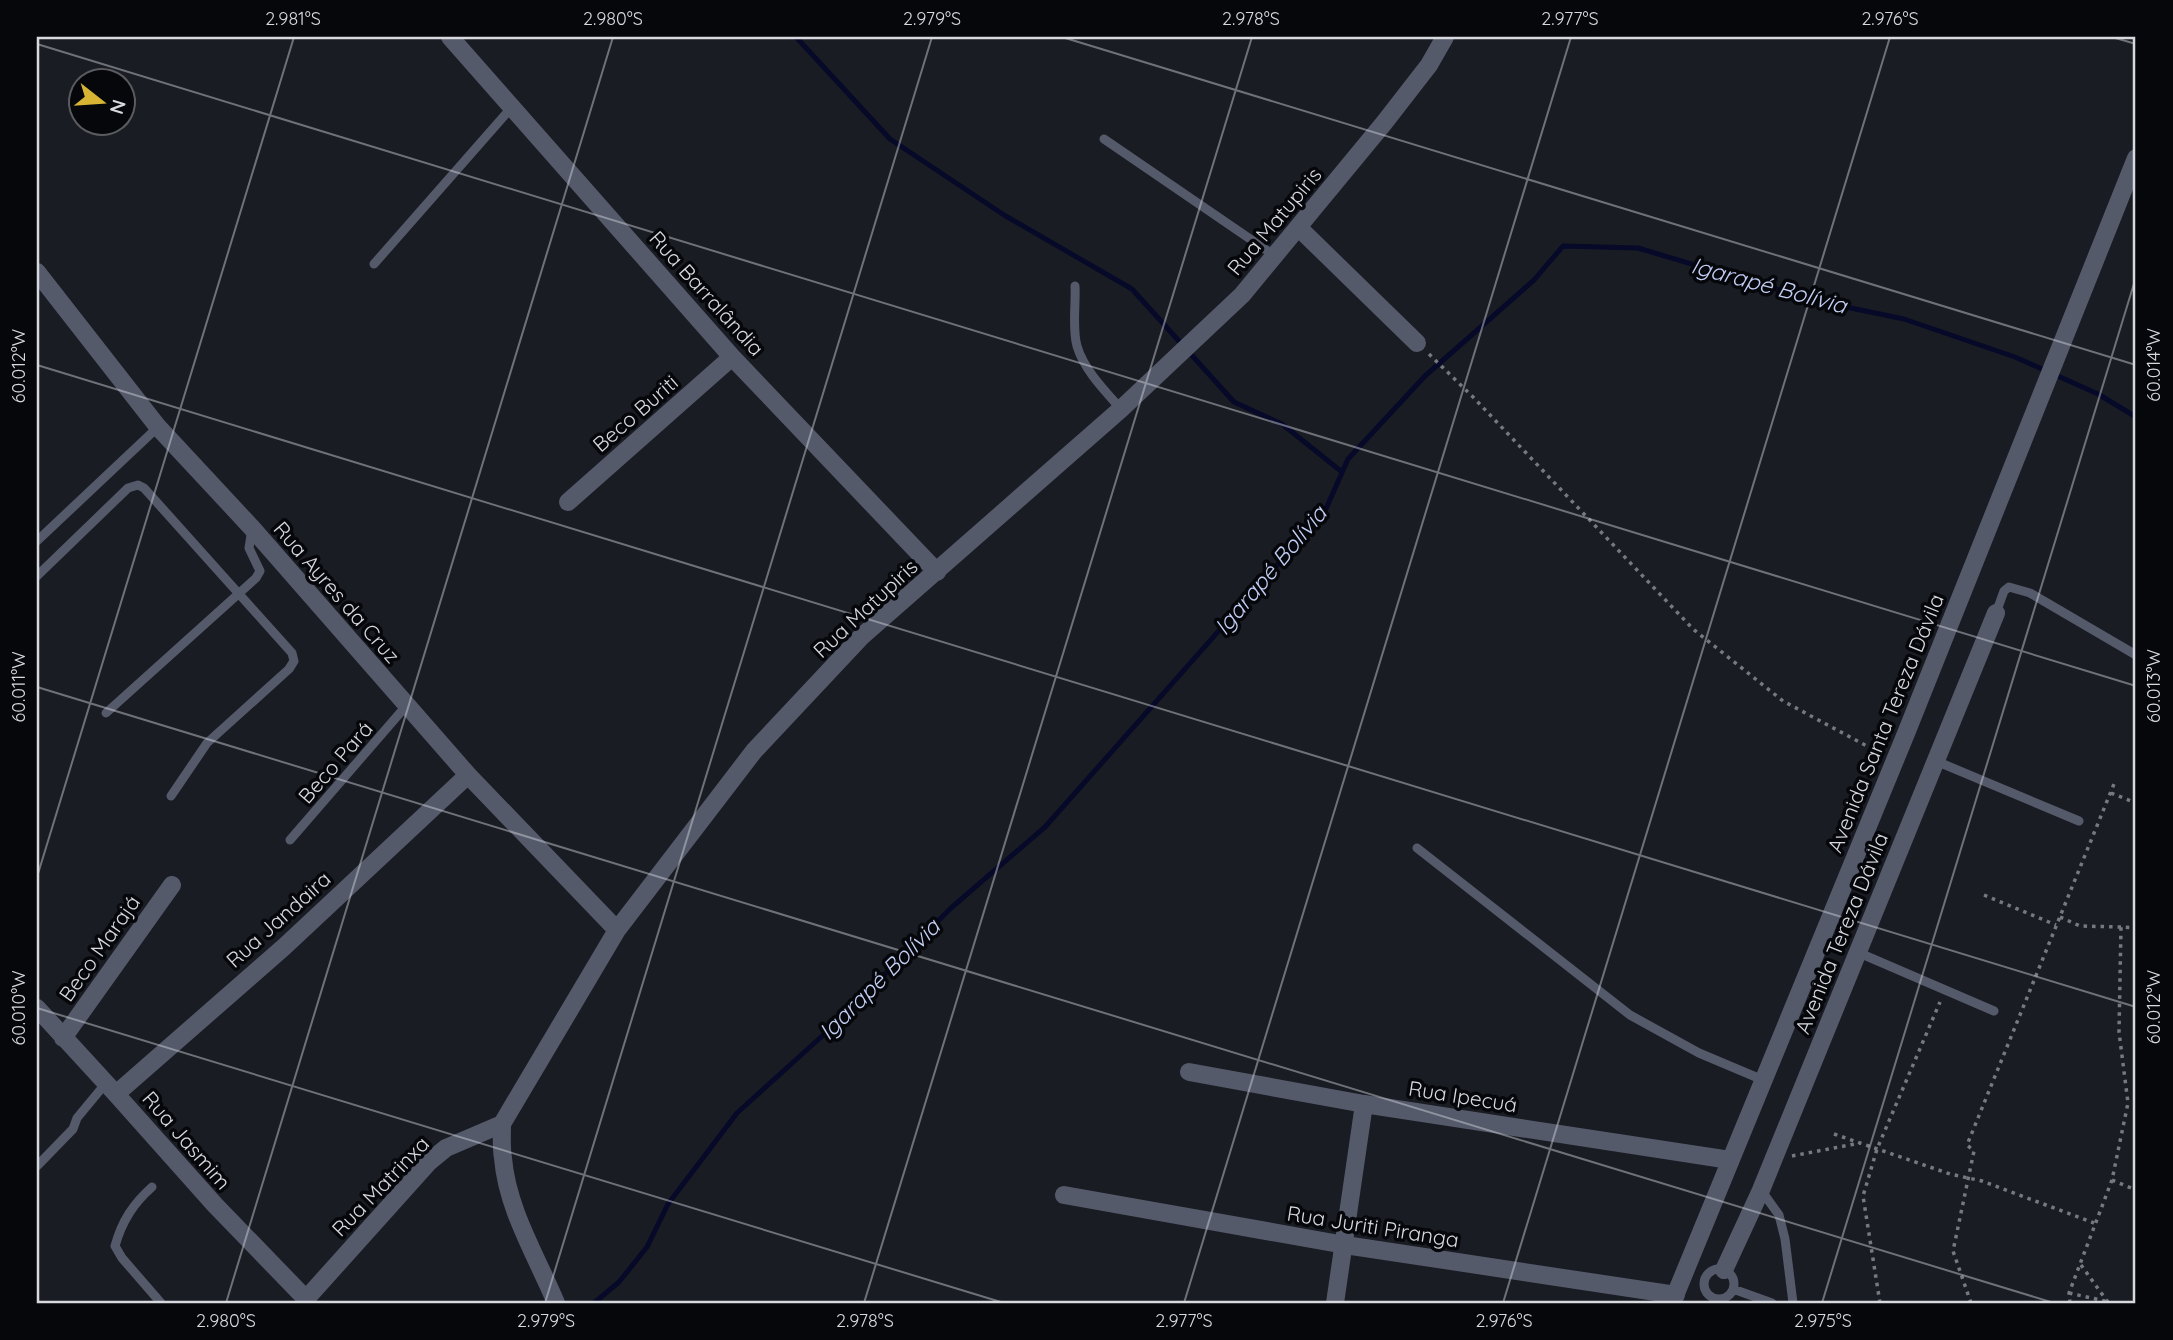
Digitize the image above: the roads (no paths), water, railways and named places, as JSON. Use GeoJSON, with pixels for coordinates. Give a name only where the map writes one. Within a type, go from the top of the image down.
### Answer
{"type":"FeatureCollection","features":[{"type":"Feature","properties":{"kind":"street","name":"Rua Barralândia"},"geometry":{"type":"LineString","coordinates":[[450,37],[732,357],[937,572]]}},
{"type":"Feature","properties":{"kind":"street","name":"Rua Matupiris"},"geometry":{"type":"LineString","coordinates":[[502,1125],[617,930],[754,751],[861,637],[1121,409],[1242,295],[1429,65],[1445,37]]}},
{"type":"Feature","properties":{"kind":"street","name":"Avenida Santa Tereza Dávila"},"geometry":{"type":"LineString","coordinates":[[1674,1299],[2136,158]]}},
{"type":"Feature","properties":{"kind":"street"},"geometry":{"type":"LineString","coordinates":[[1299,228],[1417,343]]}},
{"type":"Feature","properties":{"kind":"street","name":"Rua Ayres da Cruz"},"geometry":{"type":"LineString","coordinates":[[37,272],[158,427],[252,528],[468,775],[617,930]]}},
{"type":"Feature","properties":{"kind":"street","name":"Beco Buriti"},"geometry":{"type":"LineString","coordinates":[[569,502],[732,357]]}},
{"type":"Feature","properties":{"kind":"street","name":"Avenida Tereza Dávila"},"geometry":{"type":"LineString","coordinates":[[1724,1270],[1761,1190],[1996,613]]}},
{"type":"Feature","properties":{"kind":"street","name":"Rua Jandaira"},"geometry":{"type":"LineString","coordinates":[[111,1088],[284,947],[468,775]]}},
{"type":"Feature","properties":{"kind":"street","name":"Beco Marajá"},"geometry":{"type":"LineString","coordinates":[[63,1038],[172,885]]}},
{"type":"Feature","properties":{"kind":"street","name":"Rua Jasmim"},"geometry":{"type":"LineString","coordinates":[[39,1017],[111,1088],[304,1301]]}},
{"type":"Feature","properties":{"kind":"street","name":"Rua Ipecuá"},"geometry":{"type":"LineString","coordinates":[[1189,1072],[1364,1104],[1730,1160]]}},
{"type":"Feature","properties":{"kind":"street"},"geometry":{"type":"LineString","coordinates":[[1335,1303],[1364,1104]]}},
{"type":"Feature","properties":{"kind":"street"},"geometry":{"type":"LineString","coordinates":[[502,1125],[503,1159],[510,1193],[556,1303]]}},
{"type":"Feature","properties":{"kind":"street","name":"Rua Matrinxa"},"geometry":{"type":"LineString","coordinates":[[304,1301],[429,1162],[446,1148],[502,1125]]}},
{"type":"Feature","properties":{"kind":"street","name":"Rua Juriti Piranga"},"geometry":{"type":"LineString","coordinates":[[1064,1195],[1674,1299]]}},
{"type":"Feature","properties":{"kind":"lane"},"geometry":{"type":"LineString","coordinates":[[374,264],[512,107]]}},
{"type":"Feature","properties":{"kind":"lane"},"geometry":{"type":"LineString","coordinates":[[1104,139],[1275,256]]}},
{"type":"Feature","properties":{"kind":"lane"},"geometry":{"type":"LineString","coordinates":[[1075,286],[1076,344],[1081,357],[1098,382],[1121,409]]}},
{"type":"Feature","properties":{"kind":"lane"},"geometry":{"type":"LineString","coordinates":[[37,541],[158,427]]}},
{"type":"Feature","properties":{"kind":"lane"},"geometry":{"type":"LineString","coordinates":[[37,576],[128,488],[138,485],[144,488],[292,653],[294,662],[207,743],[171,796]]}},
{"type":"Feature","properties":{"kind":"lane"},"geometry":{"type":"LineString","coordinates":[[106,713],[256,578],[260,571],[248,548],[252,528]]}},
{"type":"Feature","properties":{"kind":"lane"},"geometry":{"type":"LineString","coordinates":[[1996,613],[2004,591],[2015,587],[2030,593],[2136,655]]}},
{"type":"Feature","properties":{"kind":"lane","name":"Beco Pará"},"geometry":{"type":"LineString","coordinates":[[290,840],[406,706]]}},
{"type":"Feature","properties":{"kind":"lane"},"geometry":{"type":"LineString","coordinates":[[1936,761],[2078,821]]}},
{"type":"Feature","properties":{"kind":"lane"},"geometry":{"type":"LineString","coordinates":[[1417,848],[1630,1014],[1688,1048],[1763,1080]]}},
{"type":"Feature","properties":{"kind":"lane"},"geometry":{"type":"LineString","coordinates":[[1857,952],[1994,1011]]}},
{"type":"Feature","properties":{"kind":"lane"},"geometry":{"type":"LineString","coordinates":[[37,1166],[73,1129],[77,1118],[111,1088]]}},
{"type":"Feature","properties":{"kind":"lane"},"geometry":{"type":"LineString","coordinates":[[152,1187],[139,1198],[125,1217],[115,1246],[161,1303]]}},
{"type":"Feature","properties":{"kind":"lane"},"geometry":{"type":"LineString","coordinates":[[1761,1190],[1779,1215],[1785,1239],[1793,1303]]}},
{"type":"Feature","properties":{"kind":"lane"},"geometry":{"type":"LineString","coordinates":[[1715,1270],[1724,1270],[1733,1280],[1733,1289],[1723,1298],[1714,1298],[1707,1292],[1705,1283],[1708,1275],[1715,1270]]}},
{"type":"Feature","properties":{"kind":"lane"},"geometry":{"type":"LineString","coordinates":[[1733,1289],[1772,1303]]}},
{"type":"Feature","properties":{"kind":"waterway"},"geometry":{"type":"LineString","coordinates":[[796,37],[890,139],[1004,215],[1132,289],[1234,402],[1282,424],[1342,472]]}},
{"type":"Feature","properties":{"kind":"waterway","name":"Igarapé Bolívia"},"geometry":{"type":"LineString","coordinates":[[594,1303],[619,1282],[647,1247],[668,1204],[737,1113],[831,1028],[951,908],[1045,827],[1325,511],[1348,459],[1425,376],[1534,280],[1563,246],[1638,248],[1812,300],[1904,319],[2015,357],[2098,394],[2136,417]]}}]}
